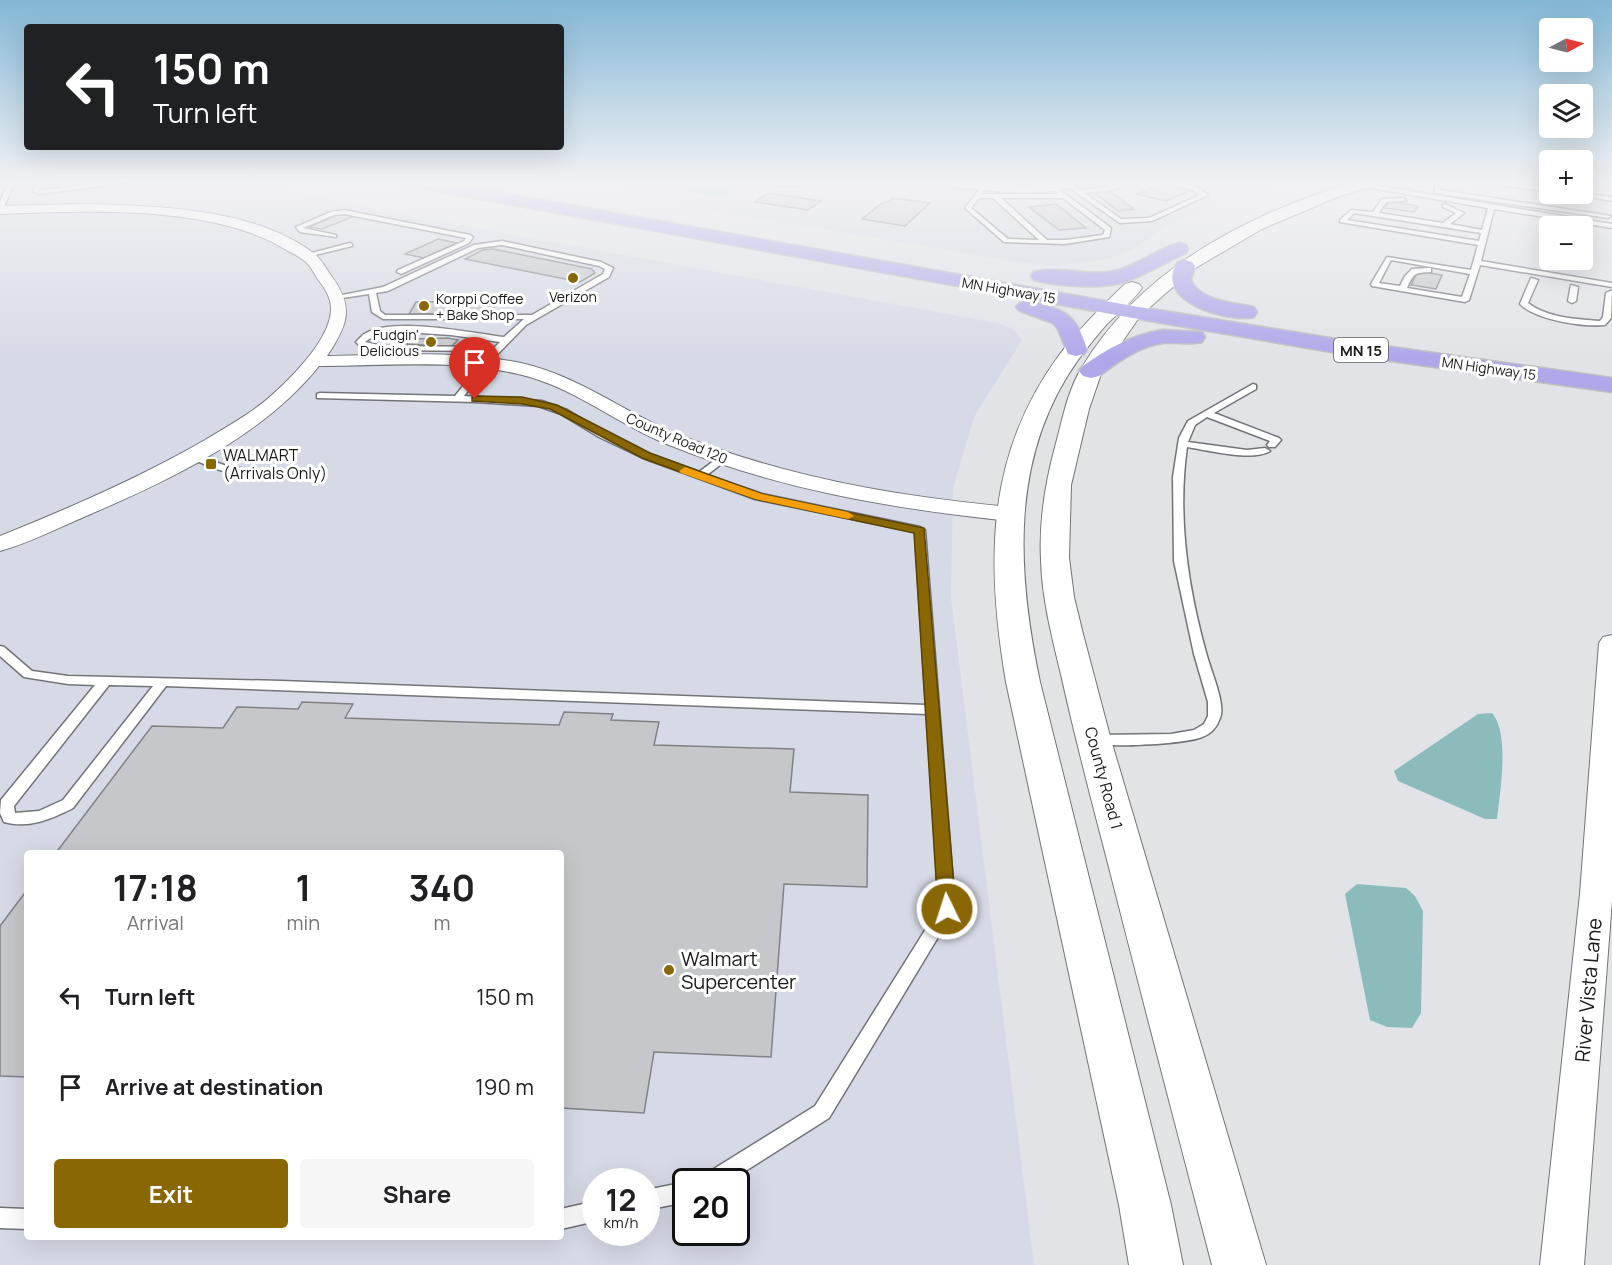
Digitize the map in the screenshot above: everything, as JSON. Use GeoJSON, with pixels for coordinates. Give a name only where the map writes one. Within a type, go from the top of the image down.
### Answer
{"type":"FeatureCollection","features":[{"type":"Feature","properties":{"kind":"highway","name":"MN Highway 15"},"geometry":{"type":"LineString","coordinates":[[731,240],[884,268],[1128,305],[1612,385]]}},
{"type":"Feature","properties":{"kind":"highway","name":"MN Highway 15"},"geometry":{"type":"LineString","coordinates":[[801,240],[1128,305]]}},
{"type":"Feature","properties":{"kind":"highway"},"geometry":{"type":"LineString","coordinates":[[853,250],[1084,280],[1119,277],[1188,249]]}},
{"type":"Feature","properties":{"kind":"highway"},"geometry":{"type":"LineString","coordinates":[[1188,249],[1181,281],[1185,289],[1214,305],[1328,326],[1391,348]]}},
{"type":"Feature","properties":{"kind":"highway"},"geometry":{"type":"LineString","coordinates":[[884,268],[1053,314],[1064,320],[1071,328],[1084,360],[1148,339],[1181,336],[1391,348]]}},
{"type":"Feature","properties":{"kind":"highway","name":"MN Highway 15"},"geometry":{"type":"LineString","coordinates":[[1391,348],[1612,373]]}},
{"type":"Feature","properties":{"kind":"street"},"geometry":{"type":"LineString","coordinates":[[0,544],[142,483],[192,456],[246,423],[278,400],[314,361],[331,335],[339,312],[329,277],[318,263],[282,240]]}},
{"type":"Feature","properties":{"kind":"street"},"geometry":{"type":"LineString","coordinates":[[1188,249],[1203,240]]}},
{"type":"Feature","properties":{"kind":"street"},"geometry":{"type":"LineString","coordinates":[[1188,249],[1213,240]]}},
{"type":"Feature","properties":{"kind":"street","name":"County Road 1"},"geometry":{"type":"LineString","coordinates":[[1156,1265],[1145,1205],[1023,682],[1011,615],[1007,561],[1009,514],[1018,459],[1051,383],[1084,360],[1128,305],[1188,249]]}},
{"type":"Feature","properties":{"kind":"street","name":"County Road 120"},"geometry":{"type":"LineString","coordinates":[[314,361],[491,356],[565,382],[652,431],[723,459],[822,486],[895,501],[1009,514]]}},
{"type":"Feature","properties":{"kind":"street","name":"County Road 1"},"geometry":{"type":"LineString","coordinates":[[1084,360],[1077,409],[1058,484],[1055,558],[1059,597],[1093,740],[1239,1265]]}},
{"type":"Feature","properties":{"kind":"street","name":"River Vista Lane"},"geometry":{"type":"LineString","coordinates":[[1562,1265],[1596,894],[1612,643]]}},
{"type":"Feature","properties":{"kind":"lane"},"geometry":{"type":"LineString","coordinates":[[401,272],[469,240]]}},
{"type":"Feature","properties":{"kind":"lane"},"geometry":{"type":"LineString","coordinates":[[1008,240],[1018,243],[1095,240]]}},
{"type":"Feature","properties":{"kind":"lane"},"geometry":{"type":"LineString","coordinates":[[1458,240],[1482,244]]}},
{"type":"Feature","properties":{"kind":"lane"},"geometry":{"type":"LineString","coordinates":[[1472,275],[1389,258],[1375,285],[1465,300],[1483,240]]}},
{"type":"Feature","properties":{"kind":"lane"},"geometry":{"type":"LineString","coordinates":[[336,297],[372,292],[395,285],[476,246],[488,243],[502,243],[601,264],[609,268],[606,275],[531,317],[491,356],[458,398]]}},
{"type":"Feature","properties":{"kind":"lane"},"geometry":{"type":"LineString","coordinates":[[307,255],[350,245]]}},
{"type":"Feature","properties":{"kind":"lane"},"geometry":{"type":"LineString","coordinates":[[1477,262],[1574,286],[1611,290]]}},
{"type":"Feature","properties":{"kind":"lane"},"geometry":{"type":"LineString","coordinates":[[1403,289],[1410,272],[1414,269],[1472,275]]}},
{"type":"Feature","properties":{"kind":"lane"},"geometry":{"type":"LineString","coordinates":[[1535,276],[1611,290]]}},
{"type":"Feature","properties":{"kind":"lane"},"geometry":{"type":"LineString","coordinates":[[1535,276],[1524,304],[1544,314],[1595,322],[1606,321],[1611,290]]}},
{"type":"Feature","properties":{"kind":"lane"},"geometry":{"type":"LineString","coordinates":[[1569,318],[1574,286]]}},
{"type":"Feature","properties":{"kind":"lane"},"geometry":{"type":"LineString","coordinates":[[372,292],[376,312],[389,318],[531,317]]}},
{"type":"Feature","properties":{"kind":"lane"},"geometry":{"type":"LineString","coordinates":[[491,356],[383,348],[365,346],[360,342],[370,333],[393,329],[506,340]]}},
{"type":"Feature","properties":{"kind":"lane"},"geometry":{"type":"LineString","coordinates":[[1093,740],[1171,740],[1198,734],[1209,727],[1215,716],[1214,702],[1200,654],[1180,561],[1178,477],[1183,444],[1191,423],[1253,387]]}},
{"type":"Feature","properties":{"kind":"lane"},"geometry":{"type":"LineString","coordinates":[[321,396],[522,400],[553,407],[646,456],[759,497],[920,530],[947,909],[822,1112],[733,1168]]}},
{"type":"Feature","properties":{"kind":"lane"},"geometry":{"type":"LineString","coordinates":[[1183,444],[1237,452],[1268,448],[1276,440],[1207,414]]}},
{"type":"Feature","properties":{"kind":"lane"},"geometry":{"type":"LineString","coordinates":[[192,456],[227,470],[256,473]]}},
{"type":"Feature","properties":{"kind":"lane"},"geometry":{"type":"LineString","coordinates":[[699,476],[723,459]]}},
{"type":"Feature","properties":{"kind":"lane"},"geometry":{"type":"LineString","coordinates":[[0,650],[28,674],[68,680],[932,710]]}},
{"type":"Feature","properties":{"kind":"lane"},"geometry":{"type":"LineString","coordinates":[[105,681],[3,808],[9,818],[24,821],[47,815],[68,804],[163,682]]}},
{"type":"Feature","properties":{"kind":"lane"},"geometry":{"type":"LineString","coordinates":[[564,1218],[582,1214]]}},
{"type":"Feature","properties":{"kind":"lane"},"geometry":{"type":"LineString","coordinates":[[0,1218],[24,1219]]}},
{"type":"Feature","properties":{"kind":"shaded area"},"geometry":{"type":"Polygon","coordinates":[[[0,240],[541,240],[997,323],[1013,329],[1022,340],[974,417],[953,488],[951,598],[1034,1265],[0,1265],[0,240]]]}},
{"type":"Feature","properties":{"kind":"shaded area"},"geometry":{"type":"Polygon","coordinates":[[[888,240],[1147,240],[1112,258],[1058,266],[1026,263],[888,240]]]}},
{"type":"Feature","properties":{"kind":"water"},"geometry":{"type":"Polygon","coordinates":[[[1492,713],[1498,722],[1502,748],[1497,819],[1485,819],[1398,781],[1394,771],[1478,714],[1492,713]]]}},
{"type":"Feature","properties":{"kind":"water"},"geometry":{"type":"Polygon","coordinates":[[[1357,884],[1406,888],[1415,896],[1423,911],[1421,1013],[1412,1028],[1387,1027],[1370,1020],[1345,894],[1357,884]]]}},
{"type":"Feature","properties":{"kind":"building"},"geometry":{"type":"Polygon","coordinates":[[[436,240],[457,243],[424,258],[405,254],[436,240]]]}},
{"type":"Feature","properties":{"kind":"building"},"geometry":{"type":"Polygon","coordinates":[[[493,249],[592,269],[595,273],[580,282],[465,259],[483,250],[493,249]]]}},
{"type":"Feature","properties":{"kind":"building"},"geometry":{"type":"Polygon","coordinates":[[[1418,271],[1442,275],[1436,289],[1411,285],[1418,271]]]}},
{"type":"Feature","properties":{"kind":"building"},"geometry":{"type":"Polygon","coordinates":[[[497,301],[491,313],[409,314],[416,302],[497,301]]]}},
{"type":"Feature","properties":{"kind":"building","name":"Fudgin' Delicious"},"geometry":{"type":"Polygon","coordinates":[[[415,339],[458,340],[451,347],[407,344],[408,341],[415,339]]]}},
{"type":"Feature","properties":{"kind":"building","name":"Walmart Supercenter"},"geometry":{"type":"Polygon","coordinates":[[[302,702],[353,704],[345,718],[559,725],[564,712],[613,714],[611,720],[659,722],[654,745],[794,749],[790,792],[868,795],[867,887],[784,884],[771,1057],[654,1052],[644,1113],[564,1108],[564,850],[58,850],[152,726],[223,728],[237,707],[298,709],[302,702]]]}},
{"type":"Feature","properties":{"kind":"building"},"geometry":{"type":"Polygon","coordinates":[[[24,894],[24,1077],[0,1076],[0,926],[24,894]]]}},
{"type":"Feature","properties":{"kind":"slow traffic"},"geometry":{"type":"LineString","coordinates":[[685,471],[759,497],[848,516]]}},
{"type":"Feature","properties":{"kind":"place","name":"Verizon"},"geometry":{"type":"Point","coordinates":[573,278]}},
{"type":"Feature","properties":{"kind":"place","name":"Korppi Coffee + Bake Shop"},"geometry":{"type":"Point","coordinates":[424,306]}},
{"type":"Feature","properties":{"kind":"place","name":"Fudgin' Delicious"},"geometry":{"type":"Point","coordinates":[431,342]}},
{"type":"Feature","properties":{"kind":"place","name":"WALMART (Arrivals Only)"},"geometry":{"type":"Point","coordinates":[211,464]}},
{"type":"Feature","properties":{"kind":"place","name":"Walmart Supercenter"},"geometry":{"type":"Point","coordinates":[669,970]}},
{"type":"Feature","properties":{"kind":"route"},"geometry":{"type":"LineString","coordinates":[[475,399],[522,400],[553,407],[602,435],[646,456],[759,497],[920,530],[947,909]]}}]}
